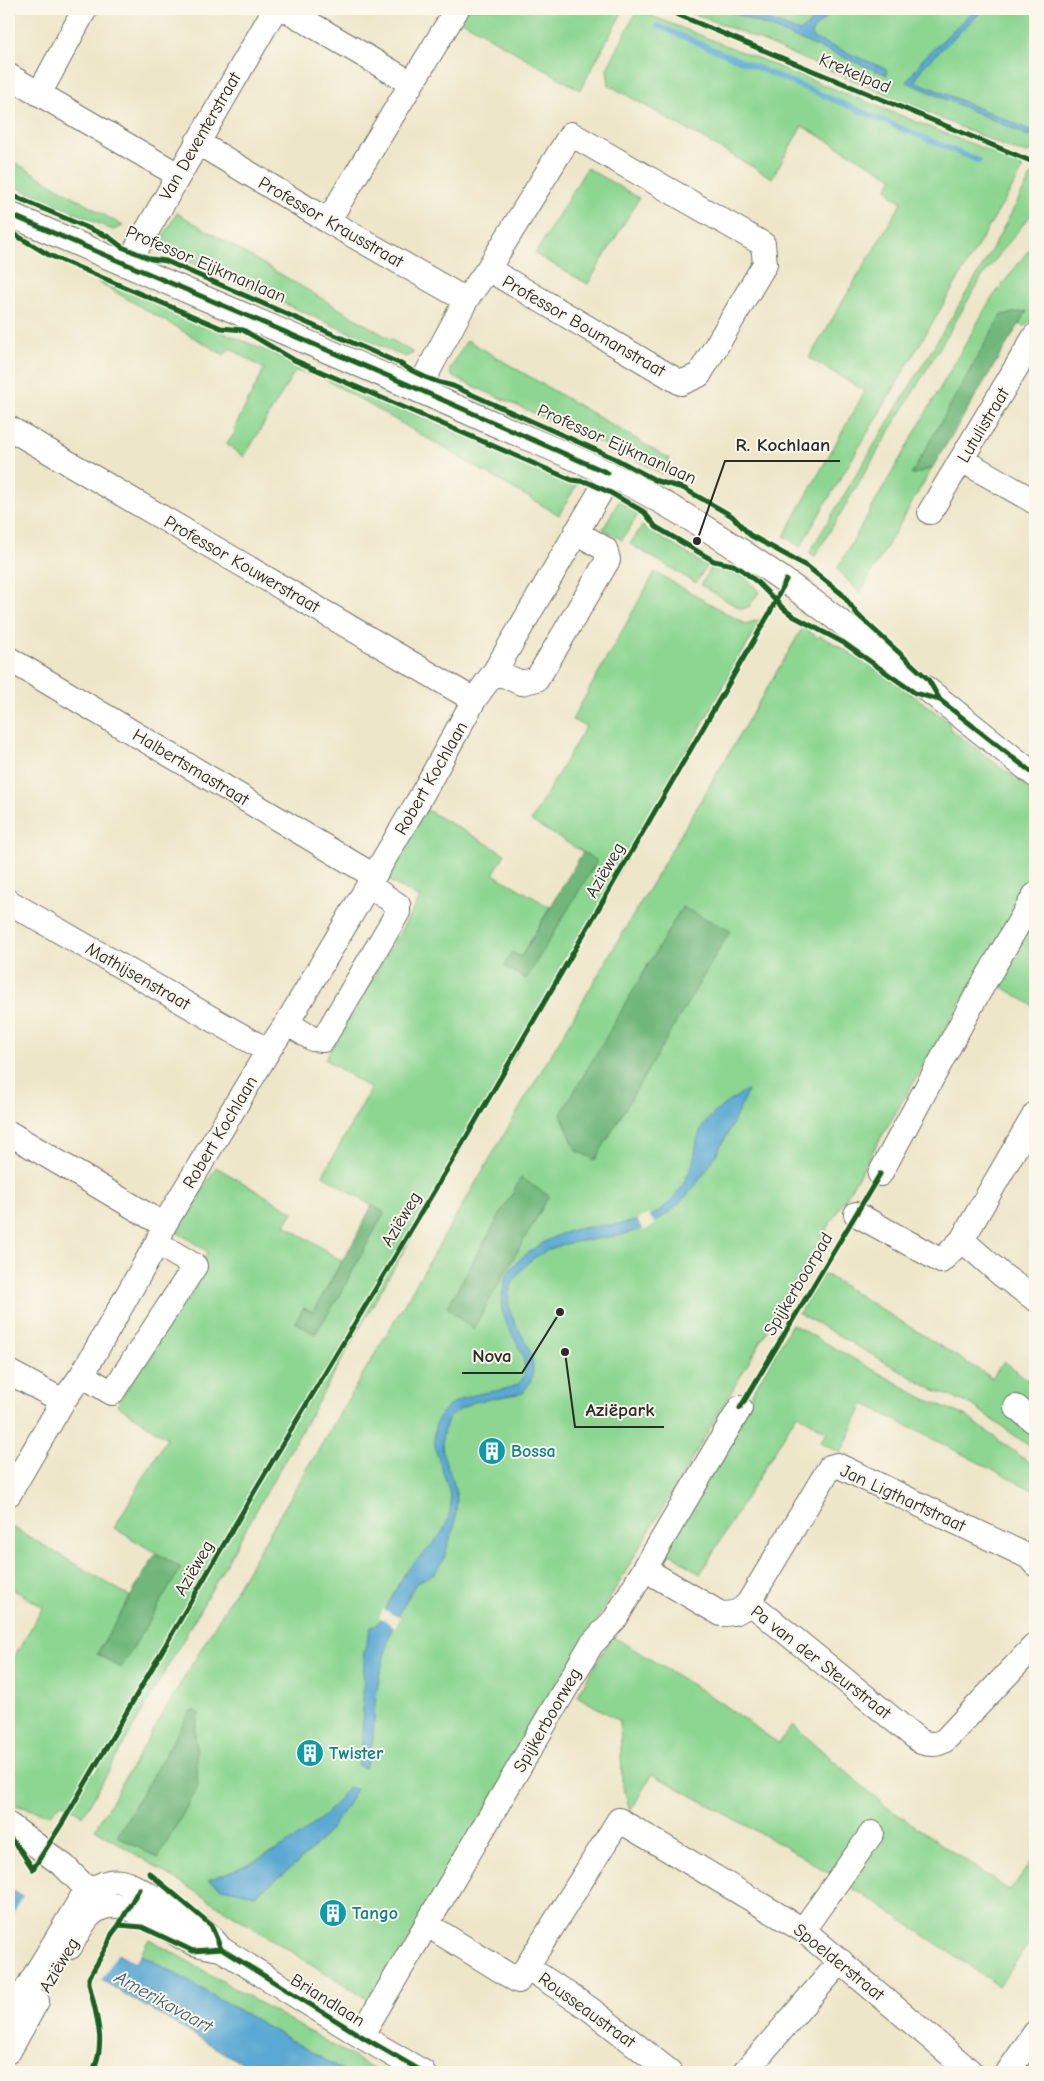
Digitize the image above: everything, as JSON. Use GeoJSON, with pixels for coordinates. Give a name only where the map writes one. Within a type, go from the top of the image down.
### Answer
{"type":"FeatureCollection","features":[{"type":"Feature","properties":{"kind":"street"},"geometry":{"type":"LineString","coordinates":[[39,94],[85,9]]}},
{"type":"Feature","properties":{"kind":"street","name":"Van Deventerstraat"},"geometry":{"type":"LineString","coordinates":[[127,264],[275,9]]}},
{"type":"Feature","properties":{"kind":"street"},"geometry":{"type":"LineString","coordinates":[[285,9],[411,83]]}},
{"type":"Feature","properties":{"kind":"street"},"geometry":{"type":"LineString","coordinates":[[328,221],[457,9]]}},
{"type":"Feature","properties":{"kind":"street"},"geometry":{"type":"LineString","coordinates":[[9,76],[178,175]]}},
{"type":"Feature","properties":{"kind":"street","name":"Professor Boumanstraat"},"geometry":{"type":"LineString","coordinates":[[571,134],[763,244],[765,264],[699,376],[681,383],[488,269],[571,134]]}},
{"type":"Feature","properties":{"kind":"street","name":"Professor Krausstraat"},"geometry":{"type":"LineString","coordinates":[[197,142],[328,221],[466,300]]}},
{"type":"Feature","properties":{"kind":"street","name":"Professor Eijkmanlaan"},"geometry":{"type":"LineString","coordinates":[[9,214],[608,473],[653,497],[750,555],[806,594],[1035,775]]}},
{"type":"Feature","properties":{"kind":"street"},"geometry":{"type":"LineString","coordinates":[[418,390],[466,300],[488,269]]}},
{"type":"Feature","properties":{"kind":"street","name":"Lutulistraat"},"geometry":{"type":"LineString","coordinates":[[930,512],[1035,336]]}},
{"type":"Feature","properties":{"kind":"street","name":"Professor Kouwerstraat"},"geometry":{"type":"LineString","coordinates":[[9,428],[474,700]]}},
{"type":"Feature","properties":{"kind":"street"},"geometry":{"type":"LineString","coordinates":[[962,460],[1035,502]]}},
{"type":"Feature","properties":{"kind":"street","name":"Robert Kochlaan"},"geometry":{"type":"LineString","coordinates":[[9,1494],[62,1401],[82,1375],[160,1234],[268,1051],[288,1023],[420,798],[474,700],[495,671],[602,488],[608,473]]}},
{"type":"Feature","properties":{"kind":"street"},"geometry":{"type":"LineString","coordinates":[[495,671],[521,683],[537,679],[608,560],[605,549],[576,532]]}},
{"type":"Feature","properties":{"kind":"street","name":"Halbertsmastraat"},"geometry":{"type":"LineString","coordinates":[[9,659],[371,880]]}},
{"type":"Feature","properties":{"kind":"street"},"geometry":{"type":"LineString","coordinates":[[288,1023],[313,1039],[323,1040],[398,912],[398,905],[371,880]]}},
{"type":"Feature","properties":{"kind":"street"},"geometry":{"type":"LineString","coordinates":[[880,1174],[977,995],[1035,895]]}},
{"type":"Feature","properties":{"kind":"street","name":"Mathijsenstraat"},"geometry":{"type":"LineString","coordinates":[[9,902],[268,1051]]}},
{"type":"Feature","properties":{"kind":"street"},"geometry":{"type":"LineString","coordinates":[[856,1214],[941,1261],[962,1240],[1035,1114]]}},
{"type":"Feature","properties":{"kind":"street"},"geometry":{"type":"LineString","coordinates":[[9,1133],[160,1234],[195,1266],[112,1393],[82,1375]]}},
{"type":"Feature","properties":{"kind":"street"},"geometry":{"type":"LineString","coordinates":[[962,1240],[1002,1275],[1035,1299]]}},
{"type":"Feature","properties":{"kind":"street"},"geometry":{"type":"LineString","coordinates":[[9,1372],[62,1401]]}},
{"type":"Feature","properties":{"kind":"street"},"geometry":{"type":"LineString","coordinates":[[1016,1407],[1035,1422]]}},
{"type":"Feature","properties":{"kind":"street","name":"Spijkerboorweg"},"geometry":{"type":"LineString","coordinates":[[361,2036],[592,1645],[615,1619],[740,1408]]}},
{"type":"Feature","properties":{"kind":"street","name":"Jan Ligthartstraat"},"geometry":{"type":"LineString","coordinates":[[749,1602],[830,1467],[837,1465],[1029,1558],[1035,1564]]}},
{"type":"Feature","properties":{"kind":"street","name":"Pa van der Steurstraat"},"geometry":{"type":"LineString","coordinates":[[658,1577],[721,1614],[732,1614],[742,1610],[749,1602],[921,1742],[929,1744],[938,1744],[945,1740],[1035,1644]]}},
{"type":"Feature","properties":{"kind":"street","name":"Spoelderstraat"},"geometry":{"type":"LineString","coordinates":[[619,1820],[803,1930],[971,2072]]}},
{"type":"Feature","properties":{"kind":"street","name":"Rousseaustraat"},"geometry":{"type":"LineString","coordinates":[[439,1932],[518,1981],[619,1820]]}},
{"type":"Feature","properties":{"kind":"street"},"geometry":{"type":"LineString","coordinates":[[9,1825],[64,1866],[106,1907]]}},
{"type":"Feature","properties":{"kind":"street"},"geometry":{"type":"LineString","coordinates":[[803,1930],[872,1833]]}},
{"type":"Feature","properties":{"kind":"street","name":"Briandlaan"},"geometry":{"type":"LineString","coordinates":[[89,1891],[109,1882],[123,1882],[139,1889],[204,1930],[221,1949],[422,2072]]}},
{"type":"Feature","properties":{"kind":"street","name":"Aziëweg"},"geometry":{"type":"LineString","coordinates":[[9,2018],[54,1957],[74,1924],[81,1899],[89,1891]]}},
{"type":"Feature","properties":{"kind":"street","name":"Briandlaan"},"geometry":{"type":"LineString","coordinates":[[106,1907],[113,1905],[130,1907],[192,1943],[221,1949]]}},
{"type":"Feature","properties":{"kind":"street","name":"Aziëweg"},"geometry":{"type":"LineString","coordinates":[[74,1924],[86,1919],[95,1911],[106,1907]]}},
{"type":"Feature","properties":{"kind":"street","name":"Aziëweg"},"geometry":{"type":"LineString","coordinates":[[9,2051],[54,1957]]}},
{"type":"Feature","properties":{"kind":"street"},"geometry":{"type":"LineString","coordinates":[[745,2072],[841,1962]]}},
{"type":"Feature","properties":{"kind":"street","name":"Rousseaustraat"},"geometry":{"type":"LineString","coordinates":[[527,1967],[590,2009],[670,2072]]}},
{"type":"Feature","properties":{"kind":"street"},"geometry":{"type":"LineString","coordinates":[[1008,2072],[1035,2033]]}},
{"type":"Feature","properties":{"kind":"green space"},"geometry":{"type":"Polygon","coordinates":[[[456,9],[624,9],[580,90],[452,15],[456,9]]]}},
{"type":"Feature","properties":{"kind":"green space"},"geometry":{"type":"Polygon","coordinates":[[[681,9],[1035,9],[1035,148],[1028,153],[1011,149],[739,31],[681,9]]]}},
{"type":"Feature","properties":{"kind":"green space"},"geometry":{"type":"Polygon","coordinates":[[[637,10],[1022,164],[1022,171],[800,547],[784,536],[865,391],[809,358],[902,202],[892,196],[887,188],[893,178],[802,126],[772,178],[609,85],[607,69],[637,10]]]}},
{"type":"Feature","properties":{"kind":"green space"},"geometry":{"type":"Polygon","coordinates":[[[9,159],[123,226],[113,230],[9,184],[9,159]]]}},
{"type":"Feature","properties":{"kind":"green space"},"geometry":{"type":"Polygon","coordinates":[[[587,168],[639,198],[588,284],[535,254],[587,168]]]}},
{"type":"Feature","properties":{"kind":"green space"},"geometry":{"type":"Polygon","coordinates":[[[1035,169],[1035,212],[1024,223],[982,277],[815,556],[809,553],[985,262],[1035,169]]]}},
{"type":"Feature","properties":{"kind":"green space"},"geometry":{"type":"Polygon","coordinates":[[[177,213],[414,353],[405,357],[163,250],[159,244],[177,213]]]}},
{"type":"Feature","properties":{"kind":"green space"},"geometry":{"type":"Polygon","coordinates":[[[1035,242],[1035,318],[1024,326],[1019,324],[1027,311],[912,474],[932,468],[860,593],[837,569],[991,299],[1035,242]]]}},
{"type":"Feature","properties":{"kind":"green space"},"geometry":{"type":"Polygon","coordinates":[[[99,279],[577,484],[559,515],[320,376],[295,371],[244,457],[226,444],[235,433],[234,429],[264,369],[230,348],[224,355],[98,282],[99,279]]]}},
{"type":"Feature","properties":{"kind":"green space"},"geometry":{"type":"Polygon","coordinates":[[[1027,311],[932,468],[911,475],[1001,315],[1027,311]]]}},
{"type":"Feature","properties":{"kind":"green space"},"geometry":{"type":"Polygon","coordinates":[[[467,340],[670,459],[662,474],[617,450],[453,377],[449,371],[467,340]]]}},
{"type":"Feature","properties":{"kind":"green space"},"geometry":{"type":"Polygon","coordinates":[[[619,501],[639,513],[622,540],[603,529],[619,501]]]}},
{"type":"Feature","properties":{"kind":"green space"},"geometry":{"type":"Polygon","coordinates":[[[642,526],[707,565],[696,583],[630,544],[642,526]]]}},
{"type":"Feature","properties":{"kind":"green space"},"geometry":{"type":"Polygon","coordinates":[[[713,564],[738,572],[756,588],[759,592],[749,607],[741,609],[701,585],[713,564]]]}},
{"type":"Feature","properties":{"kind":"green space"},"geometry":{"type":"Polygon","coordinates":[[[655,572],[745,624],[762,619],[83,1816],[63,1803],[49,1815],[9,1803],[9,1666],[43,1607],[9,1587],[9,1525],[131,1597],[97,1654],[181,1568],[114,1528],[167,1438],[117,1405],[208,1252],[177,1232],[216,1167],[293,1212],[285,1225],[342,1261],[313,1312],[304,1308],[295,1322],[315,1334],[338,1298],[383,1213],[323,1175],[371,1089],[325,1059],[420,898],[384,878],[425,809],[505,854],[493,874],[550,907],[521,957],[504,965],[526,979],[588,855],[531,821],[586,726],[572,720],[655,572]]]}},
{"type":"Feature","properties":{"kind":"green space"},"geometry":{"type":"Polygon","coordinates":[[[803,627],[818,638],[820,636],[870,665],[902,687],[949,722],[950,729],[1035,793],[1035,876],[372,2002],[95,1829],[803,627]]]}},
{"type":"Feature","properties":{"kind":"green space"},"geometry":{"type":"Polygon","coordinates":[[[583,852],[597,861],[526,979],[504,966],[512,952],[521,957],[583,852]]]}},
{"type":"Feature","properties":{"kind":"green space"},"geometry":{"type":"Polygon","coordinates":[[[682,907],[730,931],[595,1160],[576,1150],[561,1114],[682,907]]]}},
{"type":"Feature","properties":{"kind":"green space"},"geometry":{"type":"Polygon","coordinates":[[[1026,925],[1035,931],[1035,1007],[993,981],[1026,925]]]}},
{"type":"Feature","properties":{"kind":"green space"},"geometry":{"type":"Polygon","coordinates":[[[521,1178],[549,1196],[473,1329],[447,1307],[521,1178]]]}},
{"type":"Feature","properties":{"kind":"green space"},"geometry":{"type":"Polygon","coordinates":[[[372,1205],[384,1213],[338,1298],[315,1334],[295,1322],[304,1308],[313,1312],[354,1241],[372,1205]]]}},
{"type":"Feature","properties":{"kind":"green space"},"geometry":{"type":"Polygon","coordinates":[[[823,1273],[992,1378],[1004,1361],[1035,1386],[1035,1450],[972,1405],[930,1388],[799,1313],[823,1273]]]}},
{"type":"Feature","properties":{"kind":"green space"},"geometry":{"type":"Polygon","coordinates":[[[792,1324],[925,1399],[966,1416],[1035,1467],[1035,1491],[864,1404],[841,1453],[820,1442],[827,1432],[797,1414],[700,1574],[663,1548],[792,1324]]]}},
{"type":"Feature","properties":{"kind":"green space"},"geometry":{"type":"Polygon","coordinates":[[[156,1553],[181,1568],[121,1668],[97,1654],[156,1553]]]}},
{"type":"Feature","properties":{"kind":"green space"},"geometry":{"type":"Polygon","coordinates":[[[612,1636],[709,1695],[778,1743],[793,1725],[884,1805],[1010,1891],[1035,1856],[1035,1935],[999,1986],[887,1910],[800,1855],[652,1774],[630,1812],[622,1780],[620,1721],[577,1696],[612,1636]]]}},
{"type":"Feature","properties":{"kind":"green space"},"geometry":{"type":"Polygon","coordinates":[[[191,1710],[199,1713],[195,1730],[198,1787],[158,1858],[117,1836],[191,1710]]]}},
{"type":"Feature","properties":{"kind":"green space"},"geometry":{"type":"Polygon","coordinates":[[[149,1939],[379,2072],[346,2072],[141,1954],[149,1939]]]}},
{"type":"Feature","properties":{"kind":"water"},"geometry":{"type":"Polygon","coordinates":[[[724,9],[740,9],[800,32],[826,9],[835,9],[812,31],[813,38],[886,69],[887,75],[724,9]]]}},
{"type":"Feature","properties":{"kind":"water"},"geometry":{"type":"Polygon","coordinates":[[[975,9],[984,9],[922,68],[915,81],[1030,130],[1035,127],[1035,134],[1031,137],[907,82],[922,60],[975,9]]]}},
{"type":"Feature","properties":{"kind":"water"},"geometry":{"type":"Polygon","coordinates":[[[748,1090],[718,1152],[705,1172],[674,1208],[656,1222],[636,1231],[562,1245],[548,1250],[535,1257],[523,1268],[513,1283],[509,1297],[510,1309],[531,1356],[532,1376],[523,1393],[474,1402],[460,1409],[449,1418],[442,1439],[443,1454],[455,1487],[457,1500],[455,1523],[443,1561],[435,1573],[416,1583],[392,1627],[380,1673],[375,1704],[373,1739],[365,1768],[358,1766],[362,1746],[364,1652],[371,1626],[377,1624],[381,1619],[410,1567],[438,1538],[450,1511],[448,1487],[436,1451],[435,1427],[440,1416],[449,1406],[473,1395],[510,1388],[518,1384],[523,1378],[524,1360],[504,1319],[502,1310],[505,1280],[509,1272],[530,1251],[563,1233],[582,1228],[638,1220],[648,1217],[668,1204],[686,1179],[693,1162],[699,1135],[708,1119],[734,1098],[748,1090]]]}},
{"type":"Feature","properties":{"kind":"water"},"geometry":{"type":"Polygon","coordinates":[[[348,1787],[356,1789],[346,1807],[324,1837],[300,1861],[255,1895],[222,1888],[208,1880],[268,1855],[303,1833],[320,1819],[348,1787]]]}},
{"type":"Feature","properties":{"kind":"water","name":"Amerikavaart"},"geometry":{"type":"Polygon","coordinates":[[[9,1889],[135,1963],[141,1954],[346,2072],[256,2072],[9,1925],[9,1889]]]}},
{"type":"Feature","properties":{"kind":"pier"},"geometry":{"type":"Polygon","coordinates":[[[648,1215],[656,1224],[643,1231],[637,1219],[648,1215]]]}},
{"type":"Feature","properties":{"kind":"pier"},"geometry":{"type":"Polygon","coordinates":[[[383,1609],[400,1618],[395,1627],[379,1617],[383,1609]]]}},
{"type":"Feature","properties":{"kind":"pier"},"geometry":{"type":"Polygon","coordinates":[[[24,1895],[119,1951],[101,1981],[9,1926],[9,1921],[24,1895]]]}},
{"type":"Feature","properties":{"kind":"waterway"},"geometry":{"type":"LineString","coordinates":[[658,26],[979,161]]}},
{"type":"Feature","properties":{"kind":"cycle path","name":"Krekelpad"},"geometry":{"type":"LineString","coordinates":[[664,9],[1033,162],[1035,161]]}},
{"type":"Feature","properties":{"kind":"cycle path"},"geometry":{"type":"LineString","coordinates":[[9,194],[109,237],[122,247],[151,259],[166,261],[401,364],[426,378],[453,386],[614,458],[657,481],[683,488],[732,516],[750,535],[808,567],[842,594],[858,615],[928,679],[940,700],[1035,775]]}},
{"type":"Feature","properties":{"kind":"cycle path"},"geometry":{"type":"LineString","coordinates":[[9,214],[402,382],[608,473]]}},
{"type":"Feature","properties":{"kind":"cycle path"},"geometry":{"type":"LineString","coordinates":[[9,231],[49,255],[221,328],[243,330],[294,360],[572,480],[587,482],[611,493],[644,512],[656,527],[714,561],[733,565],[742,570],[793,616],[844,643],[915,693],[940,700]]}},
{"type":"Feature","properties":{"kind":"cycle path"},"geometry":{"type":"LineString","coordinates":[[9,1837],[33,1869],[63,1822],[257,1487],[464,1141],[769,614],[786,580]]}},
{"type":"Feature","properties":{"kind":"cycle path","name":"Spijkerboorpad"},"geometry":{"type":"LineString","coordinates":[[740,1408],[880,1174]]}},
{"type":"Feature","properties":{"kind":"cycle path"},"geometry":{"type":"LineString","coordinates":[[149,1873],[211,1925],[221,1949],[423,2072]]}},
{"type":"Feature","properties":{"kind":"cycle path"},"geometry":{"type":"LineString","coordinates":[[92,2072],[97,2061],[100,2039],[89,1978],[139,1889]]}},
{"type":"Feature","properties":{"kind":"cycle path"},"geometry":{"type":"LineString","coordinates":[[119,1925],[142,1927],[193,1951],[221,1949]]}},
{"type":"Feature","properties":{"kind":"place","name":"R. Kochlaan"},"geometry":{"type":"Point","coordinates":[697,541]}},
{"type":"Feature","properties":{"kind":"place","name":"Nova"},"geometry":{"type":"Point","coordinates":[560,1312]}},
{"type":"Feature","properties":{"kind":"place","name":"Aziëpark"},"geometry":{"type":"Point","coordinates":[565,1352]}},
{"type":"Feature","properties":{"kind":"place","name":"Bossa"},"geometry":{"type":"Point","coordinates":[492,1451]}},
{"type":"Feature","properties":{"kind":"place","name":"Twister"},"geometry":{"type":"Point","coordinates":[310,1753]}},
{"type":"Feature","properties":{"kind":"place","name":"Tango"},"geometry":{"type":"Point","coordinates":[333,1913]}}]}
